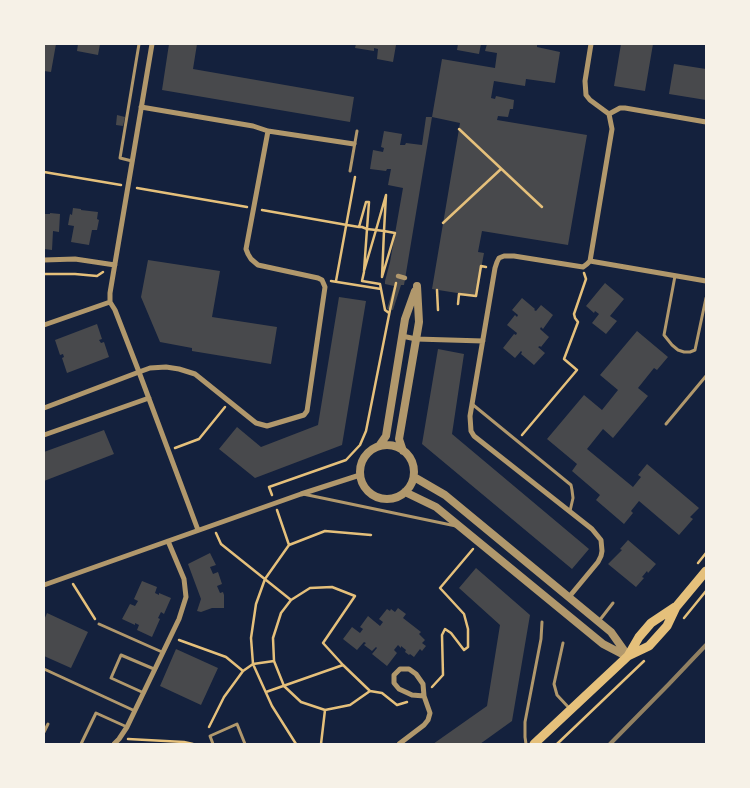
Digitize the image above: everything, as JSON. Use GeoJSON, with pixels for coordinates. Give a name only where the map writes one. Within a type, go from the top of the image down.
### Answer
{"type":"FeatureCollection","features":[{"type":"Feature","properties":{"kind":"main road"},"geometry":{"type":"LineString","coordinates":[[628,656],[649,646],[667,626],[676,607],[706,571]]}},
{"type":"Feature","properties":{"kind":"main road"},"geometry":{"type":"LineString","coordinates":[[534,744],[628,656],[639,637],[651,623],[676,607]]}},
{"type":"Feature","properties":{"kind":"street"},"geometry":{"type":"LineString","coordinates":[[152,44],[110,302],[115,310],[139,372],[198,530]]}},
{"type":"Feature","properties":{"kind":"street"},"geometry":{"type":"LineString","coordinates":[[568,597],[598,562],[603,544],[600,537],[570,511],[474,436],[471,431],[470,416],[495,268],[499,258],[514,256],[583,267],[590,260],[612,129],[609,114],[586,95],[584,81],[591,44]]}},
{"type":"Feature","properties":{"kind":"street"},"geometry":{"type":"LineString","coordinates":[[141,107],[253,126],[268,131],[354,144]]}},
{"type":"Feature","properties":{"kind":"street"},"geometry":{"type":"LineString","coordinates":[[609,114],[620,108],[625,108],[706,122]]}},
{"type":"Feature","properties":{"kind":"street"},"geometry":{"type":"LineString","coordinates":[[44,408],[150,368],[166,367],[187,370],[195,374],[256,423],[267,426],[304,415],[308,402],[325,287],[318,278],[258,265],[251,259],[246,249],[268,131]]}},
{"type":"Feature","properties":{"kind":"street"},"geometry":{"type":"LineString","coordinates":[[44,260],[75,259],[115,265]]}},
{"type":"Feature","properties":{"kind":"street"},"geometry":{"type":"LineString","coordinates":[[590,260],[706,281]]}},
{"type":"Feature","properties":{"kind":"street"},"geometry":{"type":"LineString","coordinates":[[398,276],[405,278]]}},
{"type":"Feature","properties":{"kind":"street"},"geometry":{"type":"LineString","coordinates":[[379,446],[386,436],[405,319],[417,286],[419,322],[399,439],[403,450],[412,462],[414,477],[411,486],[399,497],[384,500],[377,498],[365,489],[362,482],[360,468],[362,460],[372,449],[379,446],[387,445],[403,450]]}},
{"type":"Feature","properties":{"kind":"street"},"geometry":{"type":"LineString","coordinates":[[44,325],[110,302]]}},
{"type":"Feature","properties":{"kind":"street"},"geometry":{"type":"LineString","coordinates":[[402,336],[416,339],[482,341]]}},
{"type":"Feature","properties":{"kind":"street"},"geometry":{"type":"LineString","coordinates":[[44,435],[149,398]]}},
{"type":"Feature","properties":{"kind":"street"},"geometry":{"type":"LineString","coordinates":[[44,585],[274,503],[360,475]]}},
{"type":"Feature","properties":{"kind":"street"},"geometry":{"type":"LineString","coordinates":[[414,477],[445,495],[611,632],[628,656]]}},
{"type":"Feature","properties":{"kind":"street"},"geometry":{"type":"LineString","coordinates":[[405,492],[436,508],[603,644],[628,656]]}},
{"type":"Feature","properties":{"kind":"street"},"geometry":{"type":"LineString","coordinates":[[114,744],[127,727],[144,693],[179,619],[186,597],[184,580],[168,541]]}},
{"type":"Feature","properties":{"kind":"street"},"geometry":{"type":"LineString","coordinates":[[399,744],[424,725],[430,713],[424,696],[423,684],[416,674],[409,669],[400,669],[394,675],[394,683],[399,689],[424,696]]}},
{"type":"Feature","properties":{"kind":"lane"},"geometry":{"type":"LineString","coordinates":[[132,162],[120,158],[139,44]]}},
{"type":"Feature","properties":{"kind":"lane"},"geometry":{"type":"LineString","coordinates":[[350,171],[356,131]]}},
{"type":"Feature","properties":{"kind":"lane"},"geometry":{"type":"LineString","coordinates":[[675,275],[664,335],[678,350],[684,352],[695,350],[706,298]]}},
{"type":"Feature","properties":{"kind":"lane"},"geometry":{"type":"LineString","coordinates":[[666,424],[706,376]]}},
{"type":"Feature","properties":{"kind":"lane"},"geometry":{"type":"LineString","coordinates":[[472,404],[571,485],[573,498],[570,511]]}},
{"type":"Feature","properties":{"kind":"lane"},"geometry":{"type":"LineString","coordinates":[[301,494],[459,527]]}},
{"type":"Feature","properties":{"kind":"lane"},"geometry":{"type":"LineString","coordinates":[[599,622],[613,603]]}},
{"type":"Feature","properties":{"kind":"lane"},"geometry":{"type":"LineString","coordinates":[[526,744],[525,722],[542,622]]}},
{"type":"Feature","properties":{"kind":"lane"},"geometry":{"type":"LineString","coordinates":[[99,624],[163,652]]}},
{"type":"Feature","properties":{"kind":"lane"},"geometry":{"type":"LineString","coordinates":[[562,643],[554,684],[557,695],[571,710]]}},
{"type":"Feature","properties":{"kind":"lane"},"geometry":{"type":"LineString","coordinates":[[144,693],[110,678],[121,655],[155,669]]}},
{"type":"Feature","properties":{"kind":"lane"},"geometry":{"type":"LineString","coordinates":[[44,669],[135,711]]}},
{"type":"Feature","properties":{"kind":"lane"},"geometry":{"type":"LineString","coordinates":[[81,744],[96,714],[127,727]]}},
{"type":"Feature","properties":{"kind":"lane"},"geometry":{"type":"LineString","coordinates":[[44,732],[48,724]]}},
{"type":"Feature","properties":{"kind":"lane"},"geometry":{"type":"LineString","coordinates":[[213,744],[210,736],[237,724],[244,744]]}},
{"type":"Feature","properties":{"kind":"path"},"geometry":{"type":"LineString","coordinates":[[459,129],[542,207]]}},
{"type":"Feature","properties":{"kind":"path"},"geometry":{"type":"LineString","coordinates":[[443,223],[501,168]]}},
{"type":"Feature","properties":{"kind":"path"},"geometry":{"type":"LineString","coordinates":[[336,282],[356,172],[350,171]]}},
{"type":"Feature","properties":{"kind":"path"},"geometry":{"type":"LineString","coordinates":[[44,172],[367,228],[376,230],[384,232],[395,233],[382,277],[384,232],[386,195],[376,230],[364,271],[362,281],[380,284],[386,310],[389,313]]}},
{"type":"Feature","properties":{"kind":"path"},"geometry":{"type":"LineString","coordinates":[[359,227],[366,202],[370,202],[364,271]]}},
{"type":"Feature","properties":{"kind":"path"},"geometry":{"type":"LineString","coordinates":[[44,274],[98,276],[115,265]]}},
{"type":"Feature","properties":{"kind":"path"},"geometry":{"type":"LineString","coordinates":[[458,304],[460,294],[476,296],[481,266],[495,268]]}},
{"type":"Feature","properties":{"kind":"path"},"geometry":{"type":"LineString","coordinates":[[517,441],[577,370],[564,359],[578,322],[574,316],[586,279],[583,267]]}},
{"type":"Feature","properties":{"kind":"path"},"geometry":{"type":"LineString","coordinates":[[289,545],[269,487],[346,460],[360,445],[366,431],[398,276]]}},
{"type":"Feature","properties":{"kind":"path"},"geometry":{"type":"LineString","coordinates":[[322,282],[328,280],[381,289]]}},
{"type":"Feature","properties":{"kind":"path"},"geometry":{"type":"LineString","coordinates":[[437,290],[438,310]]}},
{"type":"Feature","properties":{"kind":"path"},"geometry":{"type":"LineString","coordinates":[[168,450],[199,439],[229,402]]}},
{"type":"Feature","properties":{"kind":"path"},"geometry":{"type":"LineString","coordinates":[[211,525],[221,544],[291,600]]}},
{"type":"Feature","properties":{"kind":"path"},"geometry":{"type":"LineString","coordinates":[[296,744],[272,706],[253,664],[254,612],[264,579],[289,545],[326,531],[371,535]]}},
{"type":"Feature","properties":{"kind":"path"},"geometry":{"type":"LineString","coordinates":[[370,691],[350,705],[325,710],[301,702],[284,686],[274,661],[273,638],[281,613],[291,600],[310,588],[332,587],[355,596],[323,643],[370,691],[382,694],[397,705],[424,696],[443,675],[442,635],[445,629],[452,633],[464,650],[468,647],[468,629],[464,614],[440,588],[478,543]]}},
{"type":"Feature","properties":{"kind":"path"},"geometry":{"type":"LineString","coordinates":[[68,576],[99,624]]}},
{"type":"Feature","properties":{"kind":"path"},"geometry":{"type":"LineString","coordinates":[[682,620],[706,591]]}},
{"type":"Feature","properties":{"kind":"path"},"geometry":{"type":"LineString","coordinates":[[170,637],[226,657],[243,671]]}},
{"type":"Feature","properties":{"kind":"path"},"geometry":{"type":"LineString","coordinates":[[557,744],[644,660]]}},
{"type":"Feature","properties":{"kind":"path"},"geometry":{"type":"LineString","coordinates":[[208,729],[224,697],[243,671],[253,664],[274,661]]}},
{"type":"Feature","properties":{"kind":"path"},"geometry":{"type":"LineString","coordinates":[[266,692],[343,664]]}},
{"type":"Feature","properties":{"kind":"path"},"geometry":{"type":"LineString","coordinates":[[322,744],[325,710]]}},
{"type":"Feature","properties":{"kind":"path"},"geometry":{"type":"LineString","coordinates":[[119,739],[193,744]]}},
{"type":"Feature","properties":{"kind":"building"},"geometry":{"type":"Polygon","coordinates":[[[44,44],[56,44],[51,72],[44,71],[44,44]]]}},
{"type":"Feature","properties":{"kind":"building"},"geometry":{"type":"Polygon","coordinates":[[[78,44],[100,44],[98,55],[77,51],[78,44]]]}},
{"type":"Feature","properties":{"kind":"building"},"geometry":{"type":"Polygon","coordinates":[[[169,44],[197,44],[193,69],[354,97],[350,122],[162,90],[169,44]]]}},
{"type":"Feature","properties":{"kind":"building"},"geometry":{"type":"Polygon","coordinates":[[[356,44],[396,45],[393,62],[377,59],[378,49],[374,48],[374,51],[355,48],[356,44]]]}},
{"type":"Feature","properties":{"kind":"building"},"geometry":{"type":"Polygon","coordinates":[[[458,44],[481,44],[479,54],[457,50],[458,44]]]}},
{"type":"Feature","properties":{"kind":"building"},"geometry":{"type":"Polygon","coordinates":[[[487,44],[537,44],[537,47],[560,52],[555,83],[526,79],[525,86],[494,81],[491,98],[495,99],[496,96],[514,100],[513,109],[510,109],[508,117],[498,116],[497,120],[587,135],[568,245],[482,231],[478,252],[484,253],[476,296],[432,289],[460,123],[432,117],[442,59],[495,68],[497,53],[485,51],[487,44]]]}},
{"type":"Feature","properties":{"kind":"building"},"geometry":{"type":"Polygon","coordinates":[[[621,44],[653,44],[645,91],[614,86],[621,44]]]}},
{"type":"Feature","properties":{"kind":"building"},"geometry":{"type":"Polygon","coordinates":[[[674,64],[706,69],[706,100],[669,94],[674,64]]]}},
{"type":"Feature","properties":{"kind":"building"},"geometry":{"type":"Polygon","coordinates":[[[117,115],[125,117],[123,126],[116,125],[117,115]]]}},
{"type":"Feature","properties":{"kind":"building"},"geometry":{"type":"Polygon","coordinates":[[[426,117],[432,117],[404,285],[401,285],[393,310],[387,309],[394,286],[385,284],[385,281],[403,188],[388,185],[391,169],[386,171],[370,169],[373,150],[383,152],[384,148],[381,147],[384,131],[402,134],[400,145],[405,145],[406,143],[422,145],[426,117]]]}},
{"type":"Feature","properties":{"kind":"building"},"geometry":{"type":"Polygon","coordinates":[[[73,208],[98,212],[97,230],[92,230],[89,245],[71,242],[74,226],[68,225],[73,208]]]}},
{"type":"Feature","properties":{"kind":"building"},"geometry":{"type":"Polygon","coordinates":[[[44,214],[60,214],[59,232],[53,231],[52,250],[44,249],[44,214]]]}},
{"type":"Feature","properties":{"kind":"building"},"geometry":{"type":"Polygon","coordinates":[[[148,260],[220,271],[212,317],[277,327],[271,364],[192,351],[192,348],[160,342],[141,297],[148,260]]]}},
{"type":"Feature","properties":{"kind":"building"},"geometry":{"type":"Polygon","coordinates":[[[605,283],[624,299],[610,316],[617,321],[606,334],[592,323],[599,314],[595,311],[594,313],[586,306],[605,283]]]}},
{"type":"Feature","properties":{"kind":"building"},"geometry":{"type":"Polygon","coordinates":[[[339,297],[366,301],[342,445],[255,478],[219,449],[237,427],[261,447],[318,425],[339,297]]]}},
{"type":"Feature","properties":{"kind":"building"},"geometry":{"type":"Polygon","coordinates":[[[522,298],[534,310],[536,311],[541,305],[553,315],[543,329],[541,327],[540,329],[549,337],[541,347],[538,347],[545,353],[534,365],[521,354],[521,351],[515,358],[503,348],[514,334],[516,335],[517,333],[507,325],[515,315],[517,317],[518,315],[512,310],[522,298]]]}},
{"type":"Feature","properties":{"kind":"building"},"geometry":{"type":"Polygon","coordinates":[[[97,324],[102,339],[99,340],[101,343],[104,342],[109,357],[67,373],[62,358],[64,357],[63,354],[60,355],[55,340],[97,324]]]}},
{"type":"Feature","properties":{"kind":"building"},"geometry":{"type":"Polygon","coordinates":[[[637,331],[668,357],[657,370],[654,368],[638,388],[648,396],[613,438],[603,429],[587,449],[633,487],[641,477],[638,475],[647,464],[699,508],[690,517],[693,519],[679,535],[639,501],[631,511],[633,513],[624,524],[596,500],[600,495],[572,471],[577,464],[547,439],[584,395],[602,410],[618,390],[600,375],[637,331]]]}},
{"type":"Feature","properties":{"kind":"building"},"geometry":{"type":"Polygon","coordinates":[[[438,349],[464,354],[452,434],[589,549],[572,569],[422,444],[438,349]]]}},
{"type":"Feature","properties":{"kind":"building"},"geometry":{"type":"Polygon","coordinates":[[[104,430],[114,454],[44,481],[44,452],[104,430]]]}},
{"type":"Feature","properties":{"kind":"building"},"geometry":{"type":"Polygon","coordinates":[[[628,540],[656,564],[648,573],[647,571],[636,587],[608,564],[622,550],[620,549],[628,540]]]}},
{"type":"Feature","properties":{"kind":"building"},"geometry":{"type":"Polygon","coordinates":[[[210,553],[216,565],[210,567],[213,574],[218,572],[222,584],[217,586],[220,593],[223,592],[224,595],[224,608],[212,608],[201,612],[197,611],[201,599],[188,564],[210,553]]]}},
{"type":"Feature","properties":{"kind":"building"},"geometry":{"type":"Polygon","coordinates":[[[476,568],[530,615],[512,721],[480,744],[433,744],[487,706],[500,625],[459,588],[476,568]]]}},
{"type":"Feature","properties":{"kind":"building"},"geometry":{"type":"Polygon","coordinates":[[[142,581],[157,587],[155,593],[171,598],[164,614],[161,612],[158,618],[160,619],[152,637],[137,630],[139,625],[122,619],[130,604],[135,606],[138,601],[134,599],[142,581]]]}},
{"type":"Feature","properties":{"kind":"building"},"geometry":{"type":"Polygon","coordinates":[[[398,608],[406,614],[403,618],[421,632],[419,634],[425,640],[422,643],[426,646],[422,651],[420,649],[414,657],[398,645],[394,650],[397,653],[387,666],[372,654],[376,647],[372,651],[364,645],[366,643],[364,642],[357,650],[343,639],[352,627],[360,633],[363,629],[360,627],[368,616],[380,626],[383,622],[379,619],[387,609],[395,612],[398,608]]]}},
{"type":"Feature","properties":{"kind":"building"},"geometry":{"type":"Polygon","coordinates":[[[47,613],[88,632],[71,668],[44,656],[44,620],[47,613]]]}},
{"type":"Feature","properties":{"kind":"building"},"geometry":{"type":"Polygon","coordinates":[[[176,649],[218,668],[201,705],[160,686],[176,649]]]}},
{"type":"Feature","properties":{"kind":"railway"},"geometry":{"type":"LineString","coordinates":[[610,744],[706,645]]}}]}
